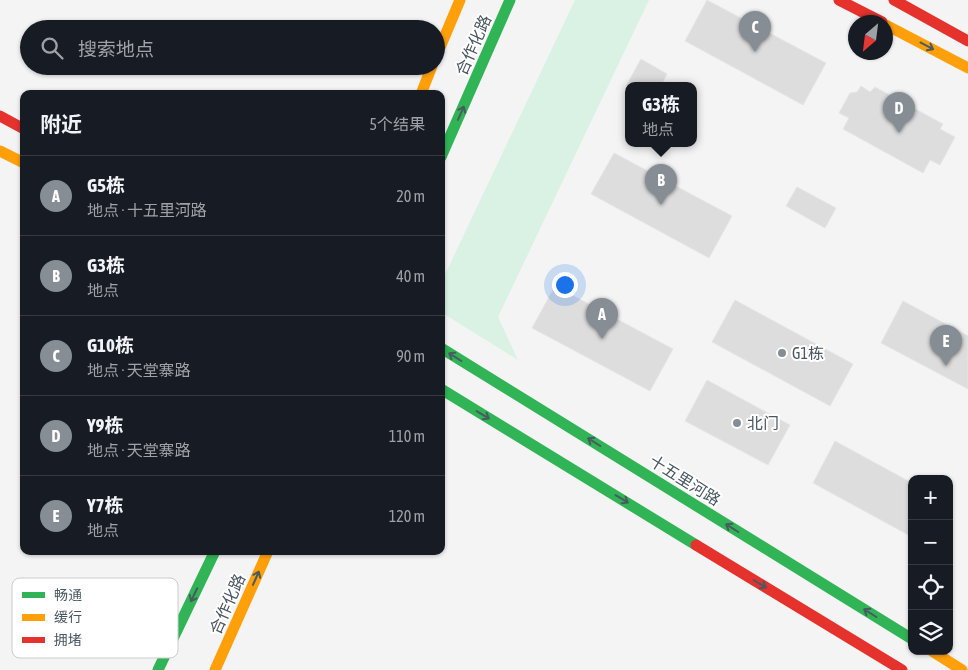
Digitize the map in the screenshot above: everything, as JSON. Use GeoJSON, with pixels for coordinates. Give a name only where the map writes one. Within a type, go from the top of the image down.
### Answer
{"type":"FeatureCollection","features":[{"type":"Feature","properties":{"kind":"street","name":"合作化路"},"geometry":{"type":"LineString","coordinates":[[445,36],[460,0]]}},
{"type":"Feature","properties":{"kind":"street","name":"合作化路"},"geometry":{"type":"LineString","coordinates":[[445,148],[510,0]]}},
{"type":"Feature","properties":{"kind":"street"},"geometry":{"type":"LineString","coordinates":[[839,0],[868,15]]}},
{"type":"Feature","properties":{"kind":"street"},"geometry":{"type":"LineString","coordinates":[[894,0],[968,42]]}},
{"type":"Feature","properties":{"kind":"street"},"geometry":{"type":"LineString","coordinates":[[893,29],[968,68]]}},
{"type":"Feature","properties":{"kind":"street","name":"合作化路"},"geometry":{"type":"LineString","coordinates":[[422,90],[428,75]]}},
{"type":"Feature","properties":{"kind":"street"},"geometry":{"type":"LineString","coordinates":[[0,116],[20,127]]}},
{"type":"Feature","properties":{"kind":"street"},"geometry":{"type":"LineString","coordinates":[[0,151],[20,162]]}},
{"type":"Feature","properties":{"kind":"street","name":"十五里河路"},"geometry":{"type":"LineString","coordinates":[[445,350],[908,637]]}},
{"type":"Feature","properties":{"kind":"street"},"geometry":{"type":"LineString","coordinates":[[445,391],[902,670]]}},
{"type":"Feature","properties":{"kind":"street","name":"合作化路"},"geometry":{"type":"LineString","coordinates":[[178,628],[213,555]]}},
{"type":"Feature","properties":{"kind":"street","name":"合作化路"},"geometry":{"type":"LineString","coordinates":[[215,670],[266,555]]}},
{"type":"Feature","properties":{"kind":"street"},"geometry":{"type":"LineString","coordinates":[[939,655],[964,670],[968,663]]}},
{"type":"Feature","properties":{"kind":"street","name":"合作化路"},"geometry":{"type":"LineString","coordinates":[[158,670],[164,658]]}},
{"type":"Feature","properties":{"kind":"green space"},"geometry":{"type":"Polygon","coordinates":[[[575,0],[649,0],[498,317],[518,360],[445,315],[445,275],[575,0]]]}},
{"type":"Feature","properties":{"kind":"building"},"geometry":{"type":"Polygon","coordinates":[[[707,0],[826,63],[803,105],[685,41],[707,0]]]}},
{"type":"Feature","properties":{"kind":"building"},"geometry":{"type":"Polygon","coordinates":[[[641,59],[667,74],[663,82],[628,82],[641,59]]]}},
{"type":"Feature","properties":{"kind":"building"},"geometry":{"type":"Polygon","coordinates":[[[861,86],[870,92],[875,87],[943,124],[940,129],[955,137],[940,165],[930,160],[923,173],[843,129],[849,118],[839,113],[850,93],[857,92],[861,86]]]}},
{"type":"Feature","properties":{"kind":"building"},"geometry":{"type":"Polygon","coordinates":[[[614,153],[732,216],[709,258],[591,194],[614,153]]]}},
{"type":"Feature","properties":{"kind":"building"},"geometry":{"type":"Polygon","coordinates":[[[797,187],[836,208],[825,228],[786,206],[797,187]]]}},
{"type":"Feature","properties":{"kind":"building"},"geometry":{"type":"Polygon","coordinates":[[[555,286],[673,349],[650,391],[532,328],[555,286]]]}},
{"type":"Feature","properties":{"kind":"building","name":"G1栋"},"geometry":{"type":"Polygon","coordinates":[[[735,300],[853,364],[830,406],[712,342],[735,300]]]}},
{"type":"Feature","properties":{"kind":"building"},"geometry":{"type":"Polygon","coordinates":[[[903,301],[968,336],[968,389],[881,343],[903,301]]]}},
{"type":"Feature","properties":{"kind":"building","name":"北门"},"geometry":{"type":"Polygon","coordinates":[[[707,380],[790,425],[768,465],[685,421],[707,380]]]}},
{"type":"Feature","properties":{"kind":"building"},"geometry":{"type":"Polygon","coordinates":[[[835,441],[908,481],[908,535],[813,483],[835,441]]]}},
{"type":"Feature","properties":{"kind":"traffic: fast"},"geometry":{"type":"LineString","coordinates":[[445,148],[510,0]]}},
{"type":"Feature","properties":{"kind":"traffic: fast"},"geometry":{"type":"LineString","coordinates":[[445,350],[908,637]]}},
{"type":"Feature","properties":{"kind":"traffic: fast"},"geometry":{"type":"LineString","coordinates":[[445,391],[696,545]]}},
{"type":"Feature","properties":{"kind":"traffic: fast"},"geometry":{"type":"LineString","coordinates":[[178,628],[213,555]]}},
{"type":"Feature","properties":{"kind":"traffic: fast"},"geometry":{"type":"LineString","coordinates":[[158,670],[164,658]]}},
{"type":"Feature","properties":{"kind":"traffic: slow"},"geometry":{"type":"LineString","coordinates":[[445,36],[460,0]]}},
{"type":"Feature","properties":{"kind":"traffic: slow"},"geometry":{"type":"LineString","coordinates":[[893,29],[968,68]]}},
{"type":"Feature","properties":{"kind":"traffic: slow"},"geometry":{"type":"LineString","coordinates":[[423,90],[428,75]]}},
{"type":"Feature","properties":{"kind":"traffic: slow"},"geometry":{"type":"LineString","coordinates":[[0,151],[20,161]]}},
{"type":"Feature","properties":{"kind":"traffic: slow"},"geometry":{"type":"LineString","coordinates":[[215,670],[266,555]]}},
{"type":"Feature","properties":{"kind":"traffic: slow"},"geometry":{"type":"LineString","coordinates":[[938,655],[962,670]]}},
{"type":"Feature","properties":{"kind":"traffic: jam"},"geometry":{"type":"LineString","coordinates":[[839,0],[868,15]]}},
{"type":"Feature","properties":{"kind":"traffic: jam"},"geometry":{"type":"LineString","coordinates":[[894,0],[968,41]]}},
{"type":"Feature","properties":{"kind":"traffic: jam"},"geometry":{"type":"LineString","coordinates":[[0,116],[20,127]]}},
{"type":"Feature","properties":{"kind":"traffic: jam"},"geometry":{"type":"LineString","coordinates":[[696,545],[902,670]]}},
{"type":"Feature","properties":{"kind":"place","name":"G10栋"},"geometry":{"type":"Point","coordinates":[755,52]}},
{"type":"Feature","properties":{"kind":"place","name":"Y9栋"},"geometry":{"type":"Point","coordinates":[899,133]}},
{"type":"Feature","properties":{"kind":"place","name":"G3栋"},"geometry":{"type":"Point","coordinates":[661,205]}},
{"type":"Feature","properties":{"kind":"place","name":"G5栋"},"geometry":{"type":"Point","coordinates":[602,339]}},
{"type":"Feature","properties":{"kind":"place","name":"G1栋"},"geometry":{"type":"Point","coordinates":[782,353]}},
{"type":"Feature","properties":{"kind":"place","name":"Y7栋"},"geometry":{"type":"Point","coordinates":[946,366]}},
{"type":"Feature","properties":{"kind":"place","name":"北门"},"geometry":{"type":"Point","coordinates":[737,423]}}]}
